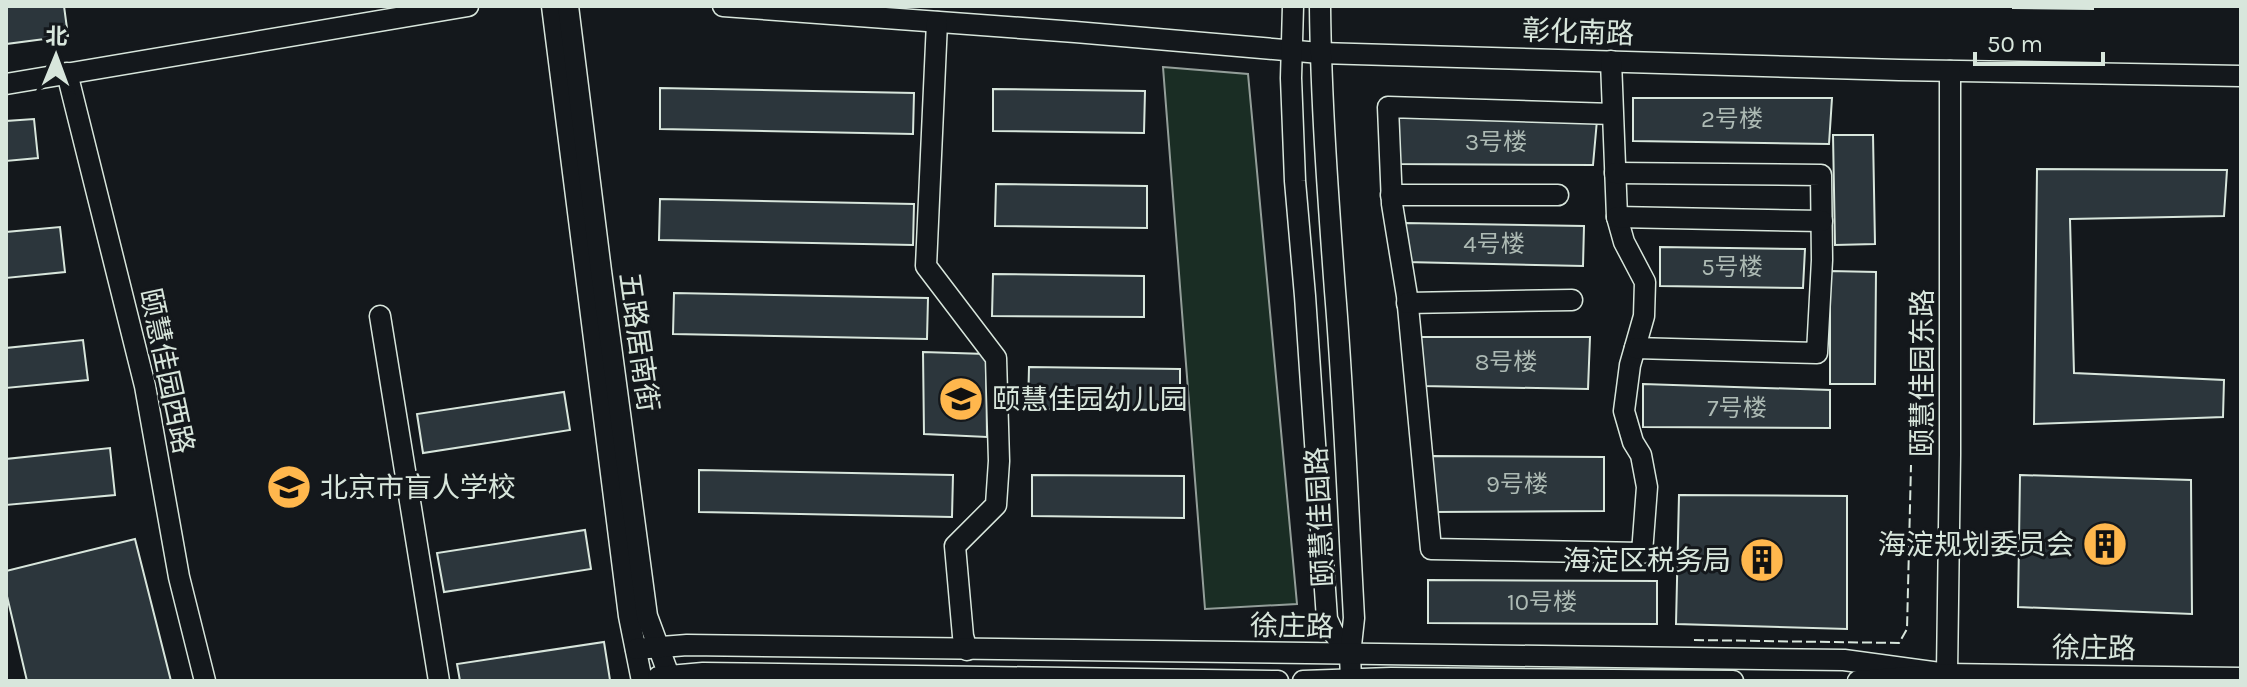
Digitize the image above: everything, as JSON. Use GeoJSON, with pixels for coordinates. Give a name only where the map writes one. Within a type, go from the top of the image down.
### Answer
{"type":"FeatureCollection","features":[{"type":"Feature","properties":{"kind":"street"},"geometry":{"type":"LineString","coordinates":[[6,84],[468,6]]}},
{"type":"Feature","properties":{"kind":"street","name":"五路居南街"},"geometry":{"type":"LineString","coordinates":[[552,6],[629,616],[642,680]]}},
{"type":"Feature","properties":{"kind":"street","name":"五路居南街"},"geometry":{"type":"LineString","coordinates":[[568,6],[647,616],[670,679]]}},
{"type":"Feature","properties":{"kind":"street","name":"彰化南路"},"geometry":{"type":"LineString","coordinates":[[723,6],[1320,53],[2241,76]]}},
{"type":"Feature","properties":{"kind":"street","name":"颐慧佳园路"},"geometry":{"type":"LineString","coordinates":[[1293,6],[1291,78],[1295,181],[1327,619],[1350,655]]}},
{"type":"Feature","properties":{"kind":"street","name":"颐慧佳园路"},"geometry":{"type":"LineString","coordinates":[[1320,6],[1324,137],[1354,618],[1350,655]]}},
{"type":"Feature","properties":{"kind":"street"},"geometry":{"type":"LineString","coordinates":[[937,22],[926,266],[996,358],[999,461],[996,505],[955,546],[967,650]]}},
{"type":"Feature","properties":{"kind":"street"},"geometry":{"type":"LineString","coordinates":[[1611,61],[1617,217],[1624,242],[1645,282],[1644,316],[1630,365],[1624,411],[1633,442],[1641,455],[1647,487],[1642,553],[1431,549],[1407,303],[1391,195],[1388,107],[1613,114]]}},
{"type":"Feature","properties":{"kind":"street","name":"颐慧佳园东路"},"geometry":{"type":"LineString","coordinates":[[1947,674],[1950,71]]}},
{"type":"Feature","properties":{"kind":"street","name":"颐慧佳园西路"},"geometry":{"type":"LineString","coordinates":[[67,73],[145,386],[179,577],[205,681]]}},
{"type":"Feature","properties":{"kind":"street"},"geometry":{"type":"LineString","coordinates":[[1615,173],[1821,175],[1817,353],[1635,348]]}},
{"type":"Feature","properties":{"kind":"street"},"geometry":{"type":"LineString","coordinates":[[1391,195],[1558,195]]}},
{"type":"Feature","properties":{"kind":"street"},"geometry":{"type":"LineString","coordinates":[[1617,217],[1822,221]]}},
{"type":"Feature","properties":{"kind":"street"},"geometry":{"type":"LineString","coordinates":[[1407,303],[1572,300]]}},
{"type":"Feature","properties":{"kind":"street"},"geometry":{"type":"LineString","coordinates":[[380,316],[439,681]]}},
{"type":"Feature","properties":{"kind":"street","name":"徐庄路"},"geometry":{"type":"LineString","coordinates":[[636,649],[687,645],[1844,660],[1947,674]]}},
{"type":"Feature","properties":{"kind":"street"},"geometry":{"type":"LineString","coordinates":[[1350,655],[1351,679]]}},
{"type":"Feature","properties":{"kind":"street","name":"徐庄路"},"geometry":{"type":"LineString","coordinates":[[642,680],[703,673],[1278,681]]}},
{"type":"Feature","properties":{"kind":"street","name":"徐庄路"},"geometry":{"type":"LineString","coordinates":[[1858,681],[1947,674],[2241,678]]}},
{"type":"Feature","properties":{"kind":"street","name":"徐庄路"},"geometry":{"type":"LineString","coordinates":[[1303,681],[1733,681]]}},
{"type":"Feature","properties":{"kind":"green space"},"geometry":{"type":"Polygon","coordinates":[[[1163,67],[1248,74],[1297,604],[1205,609],[1163,67]]]}},
{"type":"Feature","properties":{"kind":"building"},"geometry":{"type":"Polygon","coordinates":[[[6,6],[64,6],[68,36],[6,44],[6,6]]]}},
{"type":"Feature","properties":{"kind":"building"},"geometry":{"type":"Polygon","coordinates":[[[2093,6],[2093,9],[2013,8],[2093,6]]]}},
{"type":"Feature","properties":{"kind":"building"},"geometry":{"type":"Polygon","coordinates":[[[660,88],[914,93],[913,134],[660,129],[660,88]]]}},
{"type":"Feature","properties":{"kind":"building"},"geometry":{"type":"Polygon","coordinates":[[[993,89],[1145,91],[1144,133],[993,131],[993,89]]]}},
{"type":"Feature","properties":{"kind":"building"},"geometry":{"type":"Polygon","coordinates":[[[1633,98],[1832,98],[1829,144],[1633,141],[1633,98]]]}},
{"type":"Feature","properties":{"kind":"building"},"geometry":{"type":"Polygon","coordinates":[[[1396,117],[1597,120],[1593,165],[1399,164],[1396,117]]]}},
{"type":"Feature","properties":{"kind":"building"},"geometry":{"type":"Polygon","coordinates":[[[34,119],[38,158],[6,161],[6,121],[34,119]]]}},
{"type":"Feature","properties":{"kind":"building"},"geometry":{"type":"Polygon","coordinates":[[[1833,135],[1873,135],[1875,244],[1835,245],[1833,135]]]}},
{"type":"Feature","properties":{"kind":"building"},"geometry":{"type":"Polygon","coordinates":[[[2037,169],[2227,170],[2224,216],[2070,219],[2074,373],[2224,380],[2223,417],[2034,424],[2037,169]]]}},
{"type":"Feature","properties":{"kind":"building"},"geometry":{"type":"Polygon","coordinates":[[[996,184],[1147,186],[1147,228],[995,226],[996,184]]]}},
{"type":"Feature","properties":{"kind":"building"},"geometry":{"type":"Polygon","coordinates":[[[660,199],[914,204],[913,245],[659,240],[660,199]]]}},
{"type":"Feature","properties":{"kind":"building"},"geometry":{"type":"Polygon","coordinates":[[[1404,223],[1584,226],[1583,266],[1406,262],[1404,223]]]}},
{"type":"Feature","properties":{"kind":"building"},"geometry":{"type":"Polygon","coordinates":[[[60,227],[65,272],[6,278],[6,232],[60,227]]]}},
{"type":"Feature","properties":{"kind":"building"},"geometry":{"type":"Polygon","coordinates":[[[1660,247],[1805,249],[1803,288],[1660,286],[1660,247]]]}},
{"type":"Feature","properties":{"kind":"building"},"geometry":{"type":"Polygon","coordinates":[[[1830,271],[1876,272],[1875,384],[1830,384],[1830,271]]]}},
{"type":"Feature","properties":{"kind":"building"},"geometry":{"type":"Polygon","coordinates":[[[993,274],[1144,276],[1144,317],[992,316],[993,274]]]}},
{"type":"Feature","properties":{"kind":"building"},"geometry":{"type":"Polygon","coordinates":[[[674,293],[928,298],[927,339],[673,334],[674,293]]]}},
{"type":"Feature","properties":{"kind":"building"},"geometry":{"type":"Polygon","coordinates":[[[1421,337],[1590,337],[1588,389],[1422,386],[1421,337]]]}},
{"type":"Feature","properties":{"kind":"building"},"geometry":{"type":"Polygon","coordinates":[[[83,340],[88,380],[6,388],[6,348],[83,340]]]}},
{"type":"Feature","properties":{"kind":"building"},"geometry":{"type":"Polygon","coordinates":[[[923,352],[986,354],[987,437],[924,434],[923,352]]]}},
{"type":"Feature","properties":{"kind":"building"},"geometry":{"type":"Polygon","coordinates":[[[1029,367],[1180,369],[1180,410],[1028,409],[1029,367]]]}},
{"type":"Feature","properties":{"kind":"building"},"geometry":{"type":"Polygon","coordinates":[[[1643,384],[1830,390],[1830,428],[1643,427],[1643,384]]]}},
{"type":"Feature","properties":{"kind":"building"},"geometry":{"type":"Polygon","coordinates":[[[564,392],[570,430],[423,453],[417,414],[564,392]]]}},
{"type":"Feature","properties":{"kind":"building"},"geometry":{"type":"Polygon","coordinates":[[[110,448],[115,495],[6,505],[6,459],[110,448]]]}},
{"type":"Feature","properties":{"kind":"building"},"geometry":{"type":"Polygon","coordinates":[[[1429,456],[1604,457],[1604,511],[1432,512],[1429,456]]]}},
{"type":"Feature","properties":{"kind":"building"},"geometry":{"type":"Polygon","coordinates":[[[699,470],[953,475],[952,517],[699,512],[699,470]]]}},
{"type":"Feature","properties":{"kind":"building"},"geometry":{"type":"Polygon","coordinates":[[[1032,475],[1184,476],[1184,518],[1032,516],[1032,475]]]}},
{"type":"Feature","properties":{"kind":"building","name":"海淀规划委员会"},"geometry":{"type":"Polygon","coordinates":[[[2020,475],[2191,480],[2192,614],[2018,607],[2020,475]]]}},
{"type":"Feature","properties":{"kind":"building","name":"海淀区税务局"},"geometry":{"type":"Polygon","coordinates":[[[1679,495],[1847,496],[1847,629],[1676,624],[1679,495]]]}},
{"type":"Feature","properties":{"kind":"building"},"geometry":{"type":"Polygon","coordinates":[[[585,530],[591,569],[444,592],[437,553],[585,530]]]}},
{"type":"Feature","properties":{"kind":"building"},"geometry":{"type":"Polygon","coordinates":[[[135,539],[171,681],[27,681],[6,592],[6,571],[135,539]]]}},
{"type":"Feature","properties":{"kind":"building"},"geometry":{"type":"Polygon","coordinates":[[[1428,580],[1657,581],[1657,624],[1428,623],[1428,580]]]}},
{"type":"Feature","properties":{"kind":"building"},"geometry":{"type":"Polygon","coordinates":[[[604,642],[610,680],[460,681],[457,664],[604,642]]]}},
{"type":"Feature","properties":{"kind":"fence"},"geometry":{"type":"LineString","coordinates":[[1694,640],[1899,643],[1907,629],[1911,465]]}},
{"type":"Feature","properties":{"kind":"place","name":"颐慧佳园幼儿园"},"geometry":{"type":"Point","coordinates":[961,399]}},
{"type":"Feature","properties":{"kind":"place","name":"北京市盲人学校"},"geometry":{"type":"Point","coordinates":[289,487]}},
{"type":"Feature","properties":{"kind":"place","name":"海淀规划委员会"},"geometry":{"type":"Point","coordinates":[2105,544]}},
{"type":"Feature","properties":{"kind":"place","name":"海淀区税务局"},"geometry":{"type":"Point","coordinates":[1762,560]}}]}
